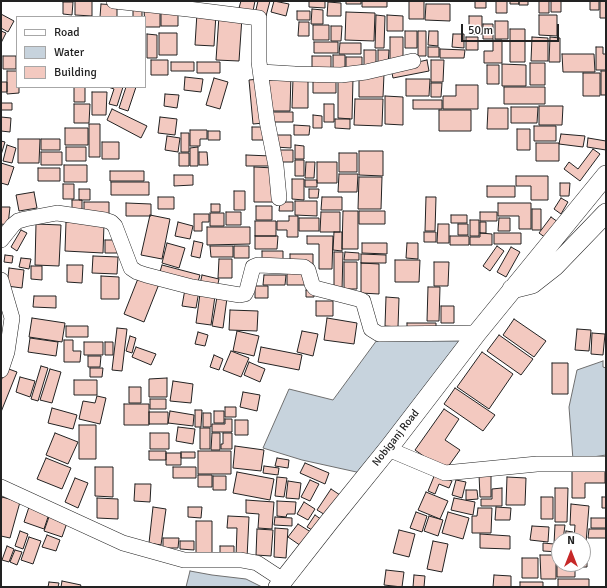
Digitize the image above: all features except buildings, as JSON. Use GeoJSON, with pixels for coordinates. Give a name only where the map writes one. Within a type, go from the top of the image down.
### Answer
{"type":"FeatureCollection","features":[{"type":"Feature","properties":{"kind":"main road","name":"Nobiganj Road"},"geometry":{"type":"LineString","coordinates":[[281,584],[388,449],[477,332],[606,175]]}},
{"type":"Feature","properties":{"kind":"main road"},"geometry":{"type":"LineString","coordinates":[[512,289],[532,284],[555,266],[606,213]]}},
{"type":"Feature","properties":{"kind":"street"},"geometry":{"type":"LineString","coordinates":[[114,1],[259,18],[261,72],[267,121],[276,166],[279,198]]}},
{"type":"Feature","properties":{"kind":"street"},"geometry":{"type":"LineString","coordinates":[[261,72],[341,75],[366,72],[413,61]]}},
{"type":"Feature","properties":{"kind":"street"},"geometry":{"type":"LineString","coordinates":[[1,240],[13,225],[18,221],[25,219],[57,213],[105,220],[111,222],[115,226],[131,268],[146,275],[192,287],[240,295],[245,294],[247,290],[253,267],[258,265],[304,267],[308,270],[312,284],[315,288],[363,301],[371,330],[379,334],[477,332]]}},
{"type":"Feature","properties":{"kind":"street"},"geometry":{"type":"LineString","coordinates":[[1,280],[12,318],[7,352],[1,370]]}},
{"type":"Feature","properties":{"kind":"street"},"geometry":{"type":"LineString","coordinates":[[388,449],[445,473],[537,464],[606,464]]}},
{"type":"Feature","properties":{"kind":"street"},"geometry":{"type":"LineString","coordinates":[[1,487],[123,543],[184,560],[241,560],[257,563],[281,584]]}},
{"type":"Feature","properties":{"kind":"water"},"geometry":{"type":"Polygon","coordinates":[[[377,340],[468,341],[361,473],[302,460],[263,448],[289,389],[333,400],[377,340]]]}},
{"type":"Feature","properties":{"kind":"water"},"geometry":{"type":"Polygon","coordinates":[[[603,361],[603,367],[606,368],[606,455],[573,460],[569,407],[577,370],[603,361]]]}},
{"type":"Feature","properties":{"kind":"water"},"geometry":{"type":"Polygon","coordinates":[[[190,571],[246,579],[262,587],[186,587],[190,571]]]}}]}
